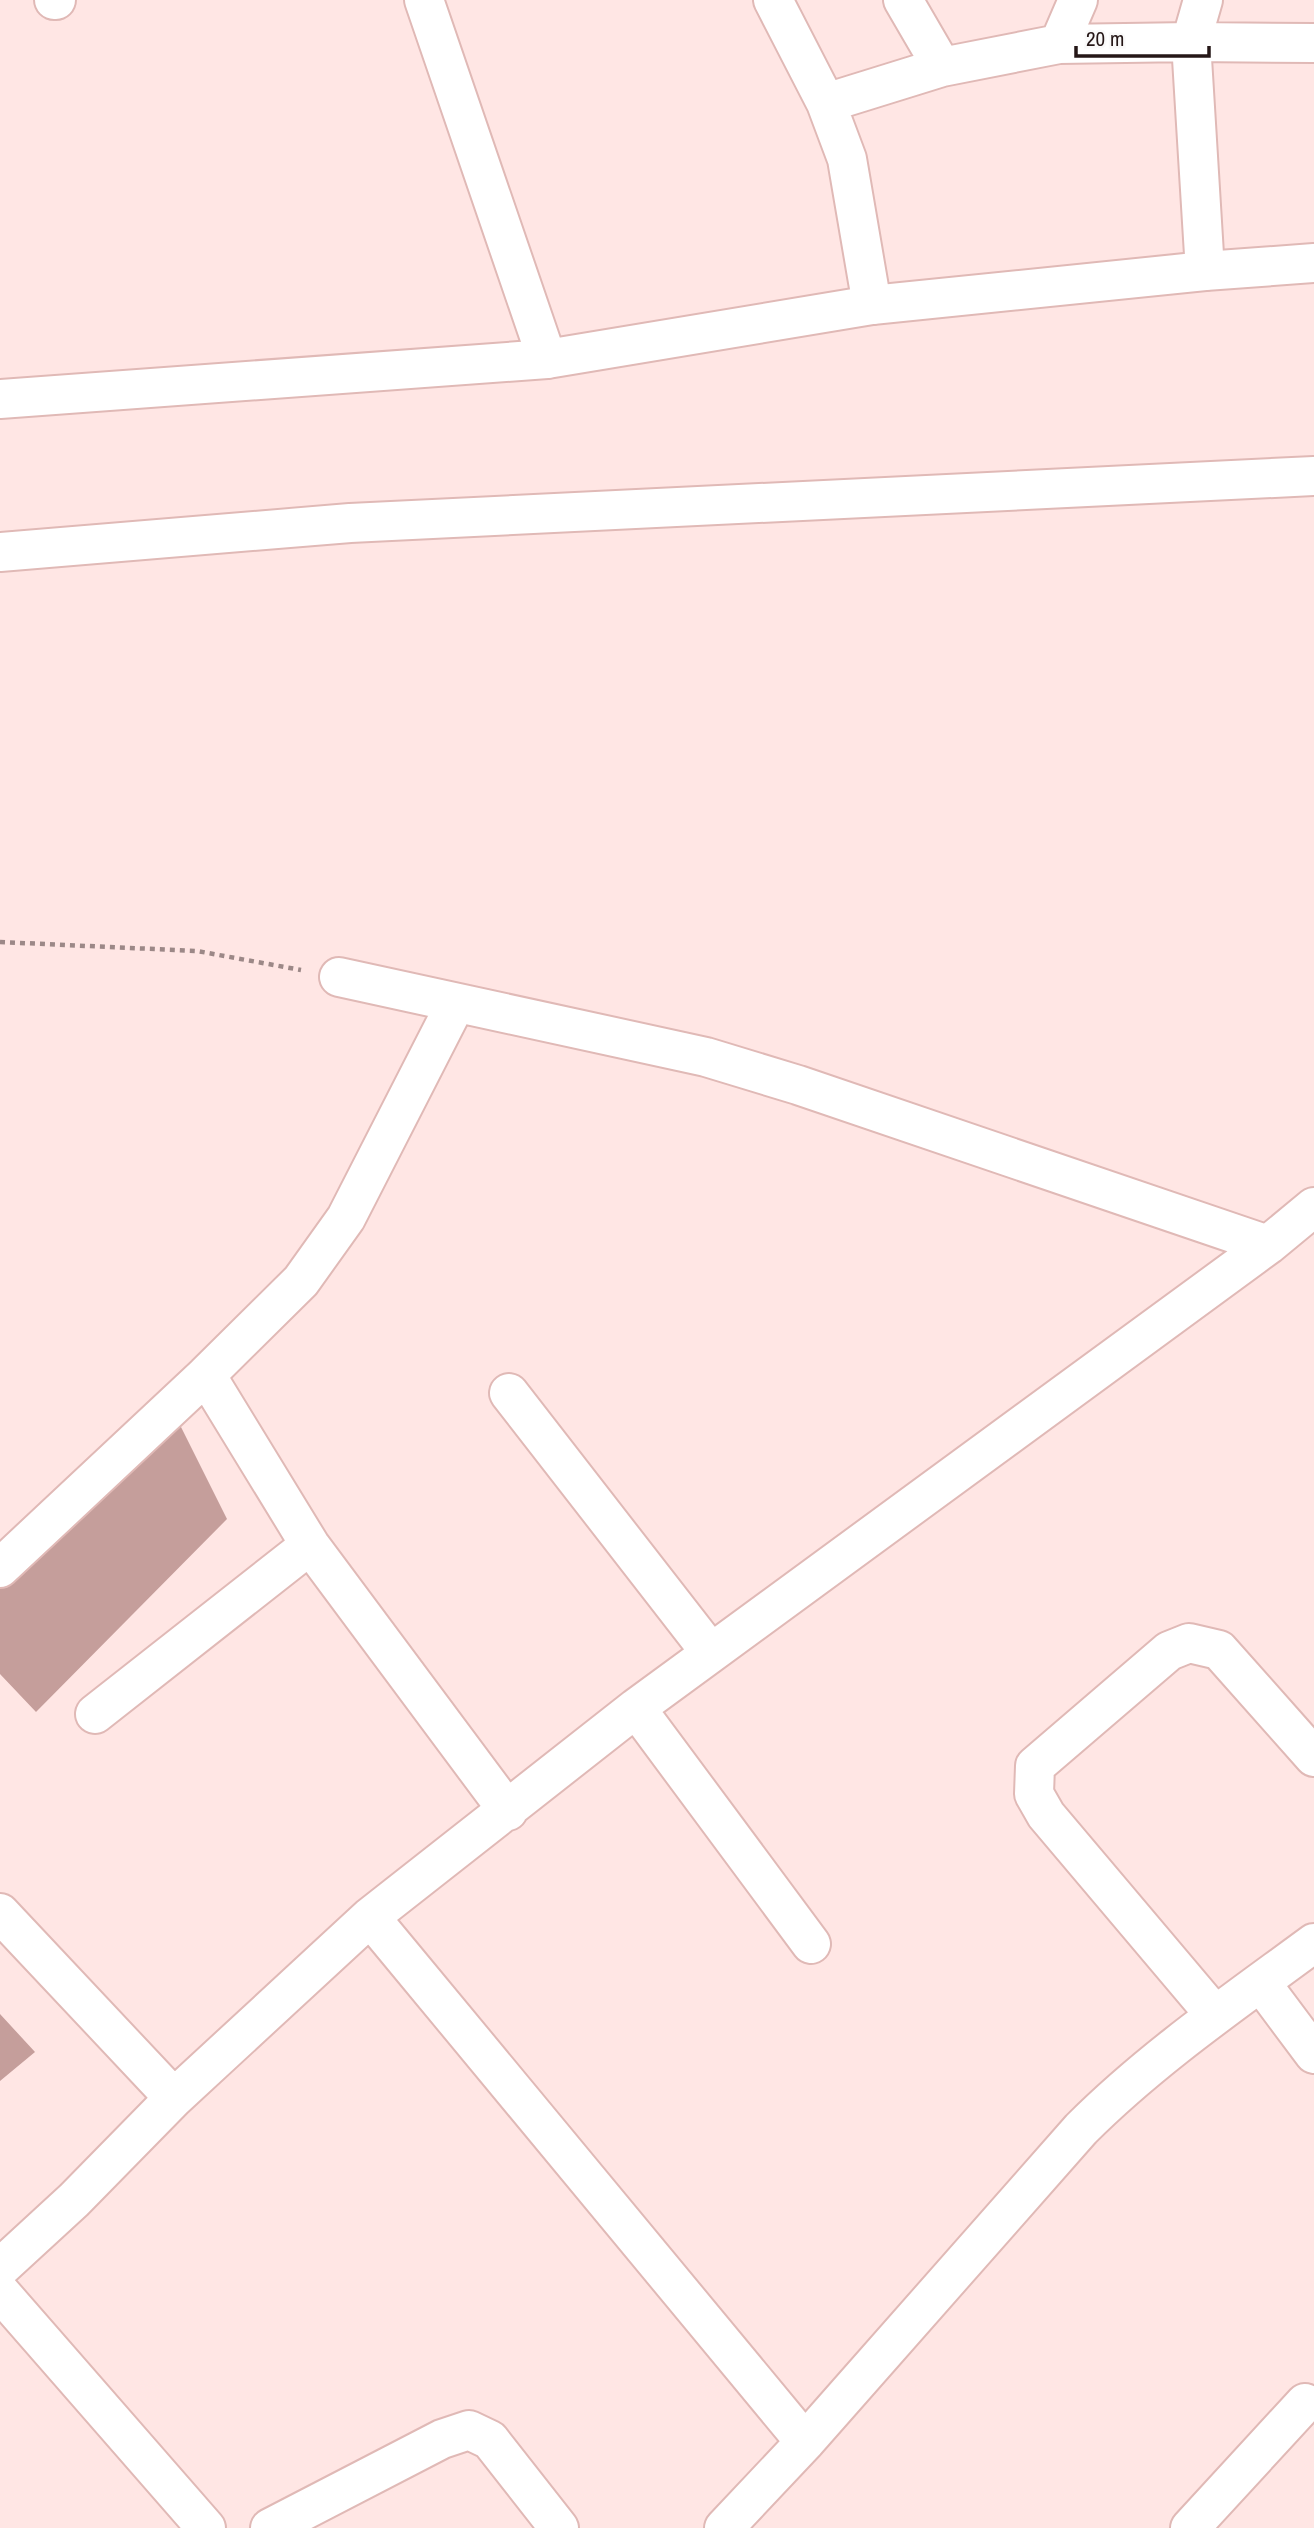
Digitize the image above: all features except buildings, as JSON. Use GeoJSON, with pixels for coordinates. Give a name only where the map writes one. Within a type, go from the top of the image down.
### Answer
{"type":"FeatureCollection","features":[{"type":"Feature","properties":{"kind":"street"},"geometry":{"type":"LineString","coordinates":[[424,0],[547,359]]}},
{"type":"Feature","properties":{"kind":"street"},"geometry":{"type":"LineString","coordinates":[[774,0],[826,103],[847,159],[872,305]]}},
{"type":"Feature","properties":{"kind":"street"},"geometry":{"type":"LineString","coordinates":[[902,0],[942,67]]}},
{"type":"Feature","properties":{"kind":"street"},"geometry":{"type":"LineString","coordinates":[[1059,44],[1078,0]]}},
{"type":"Feature","properties":{"kind":"street"},"geometry":{"type":"LineString","coordinates":[[1203,0],[1191,42],[1205,271]]}},
{"type":"Feature","properties":{"kind":"street"},"geometry":{"type":"LineString","coordinates":[[826,103],[942,67],[1059,44],[1314,43]]}},
{"type":"Feature","properties":{"kind":"street"},"geometry":{"type":"LineString","coordinates":[[0,399],[547,359],[872,305],[1205,271],[1314,263]]}},
{"type":"Feature","properties":{"kind":"street"},"geometry":{"type":"LineString","coordinates":[[0,552],[350,523],[1314,476]]}},
{"type":"Feature","properties":{"kind":"street"},"geometry":{"type":"LineString","coordinates":[[340,977],[706,1057],[798,1085],[1268,1245]]}},
{"type":"Feature","properties":{"kind":"street"},"geometry":{"type":"LineString","coordinates":[[0,1568],[206,1375],[301,1281],[346,1218],[456,1003]]}},
{"type":"Feature","properties":{"kind":"street"},"geometry":{"type":"LineString","coordinates":[[0,2268],[74,2200],[174,2098],[370,1917],[636,1708],[1268,1245],[1313,1209]]}},
{"type":"Feature","properties":{"kind":"street"},"geometry":{"type":"LineString","coordinates":[[206,1375],[310,1545],[508,1811]]}},
{"type":"Feature","properties":{"kind":"street"},"geometry":{"type":"LineString","coordinates":[[509,1393],[711,1653]]}},
{"type":"Feature","properties":{"kind":"street"},"geometry":{"type":"LineString","coordinates":[[95,1714],[310,1545]]}},
{"type":"Feature","properties":{"kind":"street"},"geometry":{"type":"LineString","coordinates":[[1215,2015],[1046,1815],[1034,1794],[1035,1766],[1168,1651],[1189,1643],[1219,1650],[1314,1757]]}},
{"type":"Feature","properties":{"kind":"street"},"geometry":{"type":"LineString","coordinates":[[636,1708],[811,1944]]}},
{"type":"Feature","properties":{"kind":"street"},"geometry":{"type":"LineString","coordinates":[[0,1913],[174,2098]]}},
{"type":"Feature","properties":{"kind":"street"},"geometry":{"type":"LineString","coordinates":[[370,1917],[805,2442]]}},
{"type":"Feature","properties":{"kind":"street"},"geometry":{"type":"LineString","coordinates":[[724,2528],[805,2442],[1114,2096],[1215,2015],[1314,1943]]}},
{"type":"Feature","properties":{"kind":"street"},"geometry":{"type":"LineString","coordinates":[[1261,1983],[1314,2054]]}},
{"type":"Feature","properties":{"kind":"street"},"geometry":{"type":"LineString","coordinates":[[0,2292],[206,2528]]}},
{"type":"Feature","properties":{"kind":"street"},"geometry":{"type":"LineString","coordinates":[[1190,2528],[1305,2403]]}},
{"type":"Feature","properties":{"kind":"street"},"geometry":{"type":"LineString","coordinates":[[270,2528],[442,2439],[470,2430],[490,2440],[559,2528]]}},
{"type":"Feature","properties":{"kind":"path"},"geometry":{"type":"LineString","coordinates":[[0,942],[197,951],[340,977]]}},
{"type":"Feature","properties":{"kind":"shaded area"},"geometry":{"type":"Polygon","coordinates":[[[180,1425],[227,1519],[36,1712],[0,1674],[0,1576],[180,1425]]]}},
{"type":"Feature","properties":{"kind":"shaded area"},"geometry":{"type":"Polygon","coordinates":[[[0,2014],[35,2052],[0,2081],[0,2014]]]}}]}
